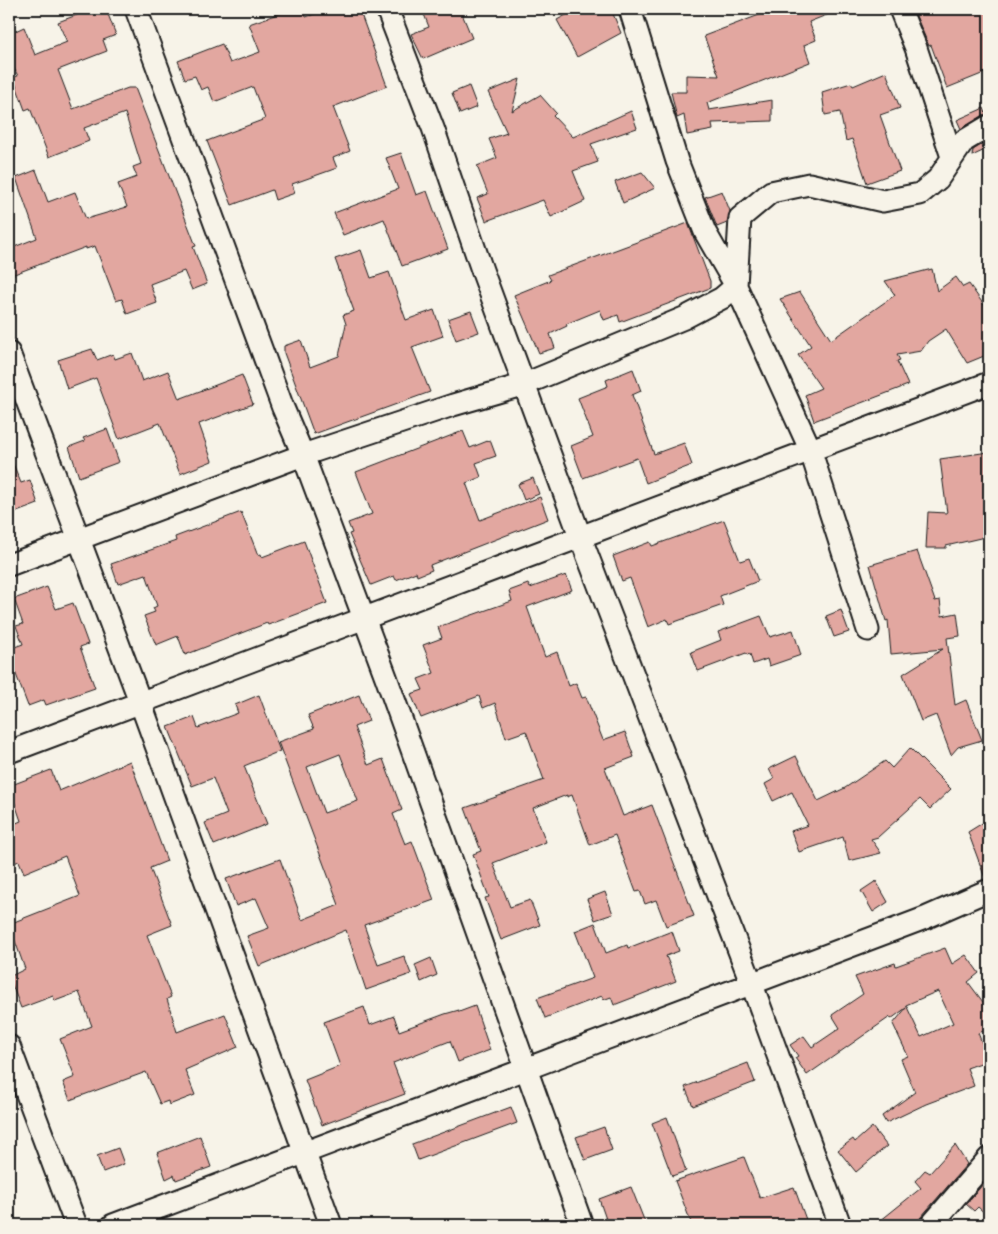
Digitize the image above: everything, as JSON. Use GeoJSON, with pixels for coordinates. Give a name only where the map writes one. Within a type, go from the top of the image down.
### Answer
{"type":"FeatureCollection","features":[{"type":"Feature","properties":{"kind":"street"},"geometry":{"type":"LineString","coordinates":[[136,9],[283,408],[303,455],[362,618],[386,677],[582,1225]]}},
{"type":"Feature","properties":{"kind":"street"},"geometry":{"type":"LineString","coordinates":[[387,9],[433,128],[580,536],[751,982],[840,1225]]}},
{"type":"Feature","properties":{"kind":"street"},"geometry":{"type":"LineString","coordinates":[[630,9],[677,162],[705,232],[736,286],[810,449],[868,630]]}},
{"type":"Feature","properties":{"kind":"street"},"geometry":{"type":"LineString","coordinates":[[900,9],[916,48],[952,157]]}},
{"type":"Feature","properties":{"kind":"street"},"geometry":{"type":"LineString","coordinates":[[9,565],[303,455],[453,405],[524,384],[684,318],[722,298],[736,286],[740,218],[771,192],[809,184],[883,201],[920,194],[938,179],[964,141],[989,126]]}},
{"type":"Feature","properties":{"kind":"street"},"geometry":{"type":"LineString","coordinates":[[9,353],[332,1225]]}},
{"type":"Feature","properties":{"kind":"street"},"geometry":{"type":"LineString","coordinates":[[9,752],[989,383]]}},
{"type":"Feature","properties":{"kind":"street"},"geometry":{"type":"LineString","coordinates":[[113,1225],[526,1070],[751,982],[925,918],[989,890]]}},
{"type":"Feature","properties":{"kind":"street"},"geometry":{"type":"LineString","coordinates":[[9,1046],[76,1225]]}},
{"type":"Feature","properties":{"kind":"street"},"geometry":{"type":"LineString","coordinates":[[931,1225],[989,1158]]}},
{"type":"Feature","properties":{"kind":"building"},"geometry":{"type":"Polygon","coordinates":[[[93,9],[106,9],[116,35],[103,40],[107,51],[58,70],[73,109],[128,88],[135,88],[196,246],[193,247],[207,284],[192,290],[184,271],[150,284],[157,303],[127,314],[122,299],[116,301],[95,246],[86,249],[86,247],[9,276],[9,249],[37,238],[16,178],[36,170],[48,202],[75,192],[86,219],[127,207],[118,184],[137,177],[133,167],[141,164],[125,113],[84,128],[89,141],[49,157],[30,108],[25,110],[13,77],[18,76],[9,59],[9,34],[24,27],[35,55],[67,42],[58,22],[93,9]]]}},
{"type":"Feature","properties":{"kind":"building"},"geometry":{"type":"Polygon","coordinates":[[[292,9],[304,9],[306,17],[329,9],[359,9],[387,86],[333,107],[350,151],[333,158],[337,168],[292,184],[295,193],[275,200],[272,190],[232,205],[207,141],[265,119],[253,87],[214,102],[208,87],[201,90],[195,76],[185,79],[178,61],[222,44],[230,63],[260,52],[249,24],[292,9]]]}},
{"type":"Feature","properties":{"kind":"building"},"geometry":{"type":"Polygon","coordinates":[[[422,9],[460,9],[472,38],[423,59],[411,34],[429,27],[422,9]]]}},
{"type":"Feature","properties":{"kind":"building"},"geometry":{"type":"Polygon","coordinates":[[[577,9],[611,9],[621,33],[577,57],[557,20],[577,9]]]}},
{"type":"Feature","properties":{"kind":"building"},"geometry":{"type":"Polygon","coordinates":[[[775,9],[839,10],[809,22],[816,40],[804,45],[810,62],[707,103],[709,110],[772,100],[772,121],[712,123],[713,130],[687,135],[684,115],[677,118],[671,92],[686,92],[686,75],[719,76],[704,36],[775,9]]]}},
{"type":"Feature","properties":{"kind":"building"},"geometry":{"type":"Polygon","coordinates":[[[913,9],[989,9],[989,71],[947,88],[931,45],[929,46],[913,9]]]}},
{"type":"Feature","properties":{"kind":"building"},"geometry":{"type":"Polygon","coordinates":[[[886,72],[900,108],[880,115],[900,171],[867,183],[852,139],[846,141],[840,112],[825,115],[822,92],[851,83],[853,86],[886,72]]]}},
{"type":"Feature","properties":{"kind":"building"},"geometry":{"type":"Polygon","coordinates":[[[520,79],[512,111],[540,95],[556,113],[553,116],[573,137],[631,111],[637,128],[591,144],[598,162],[573,171],[585,201],[551,217],[543,200],[486,221],[477,198],[488,194],[477,166],[497,158],[489,139],[507,133],[488,92],[520,79]]]}},
{"type":"Feature","properties":{"kind":"building"},"geometry":{"type":"Polygon","coordinates":[[[469,86],[477,107],[460,114],[452,93],[469,86]]]}},
{"type":"Feature","properties":{"kind":"building"},"geometry":{"type":"Polygon","coordinates":[[[984,108],[986,114],[961,129],[957,120],[984,108]]]}},
{"type":"Feature","properties":{"kind":"building"},"geometry":{"type":"Polygon","coordinates":[[[989,140],[989,148],[972,156],[973,150],[989,140]]]}},
{"type":"Feature","properties":{"kind":"building"},"geometry":{"type":"Polygon","coordinates":[[[401,153],[416,195],[427,191],[448,249],[402,266],[384,219],[343,235],[334,213],[398,189],[386,158],[401,153]]]}},
{"type":"Feature","properties":{"kind":"building"},"geometry":{"type":"Polygon","coordinates":[[[642,172],[655,188],[623,203],[615,182],[642,172]]]}},
{"type":"Feature","properties":{"kind":"building"},"geometry":{"type":"Polygon","coordinates":[[[722,191],[730,211],[727,223],[717,227],[705,197],[722,191]]]}},
{"type":"Feature","properties":{"kind":"building"},"geometry":{"type":"Polygon","coordinates":[[[688,223],[710,281],[710,288],[620,322],[618,315],[604,320],[600,310],[566,324],[567,326],[550,334],[555,348],[539,353],[514,295],[551,280],[548,275],[688,223]]]}},
{"type":"Feature","properties":{"kind":"building"},"geometry":{"type":"Polygon","coordinates":[[[361,250],[371,278],[389,272],[406,320],[434,310],[443,336],[412,347],[430,392],[314,434],[284,353],[284,346],[301,340],[310,367],[339,356],[346,324],[343,315],[354,311],[335,259],[361,250]]]}},
{"type":"Feature","properties":{"kind":"building"},"geometry":{"type":"Polygon","coordinates":[[[932,269],[937,291],[956,277],[963,287],[969,284],[989,312],[989,354],[967,363],[946,329],[928,341],[921,351],[897,355],[900,360],[897,361],[908,385],[814,421],[805,395],[821,388],[798,355],[811,346],[780,299],[800,292],[831,340],[895,295],[885,281],[932,269]]]}},
{"type":"Feature","properties":{"kind":"building"},"geometry":{"type":"Polygon","coordinates":[[[471,311],[479,332],[456,340],[448,319],[471,311]]]}},
{"type":"Feature","properties":{"kind":"building"},"geometry":{"type":"Polygon","coordinates":[[[92,349],[97,360],[113,354],[115,359],[132,353],[142,381],[168,371],[179,399],[242,375],[253,404],[199,424],[212,461],[180,474],[160,423],[119,439],[96,378],[67,389],[58,360],[92,349]]]}},
{"type":"Feature","properties":{"kind":"building"},"geometry":{"type":"Polygon","coordinates":[[[633,369],[641,391],[632,395],[654,454],[684,443],[692,465],[646,483],[637,458],[583,478],[571,446],[593,437],[578,398],[608,386],[606,380],[633,369]]]}},
{"type":"Feature","properties":{"kind":"building"},"geometry":{"type":"Polygon","coordinates":[[[107,429],[119,462],[79,477],[69,447],[85,441],[83,438],[107,429]]]}},
{"type":"Feature","properties":{"kind":"building"},"geometry":{"type":"Polygon","coordinates":[[[463,431],[470,448],[490,440],[496,456],[476,463],[481,477],[466,483],[480,520],[540,497],[548,519],[430,565],[432,570],[417,576],[416,572],[396,580],[394,576],[371,585],[349,534],[352,533],[348,523],[372,514],[356,472],[463,431]]]}},
{"type":"Feature","properties":{"kind":"building"},"geometry":{"type":"Polygon","coordinates":[[[989,452],[989,536],[946,546],[946,548],[926,548],[928,512],[947,513],[940,459],[989,452]]]}},
{"type":"Feature","properties":{"kind":"building"},"geometry":{"type":"Polygon","coordinates":[[[9,454],[21,483],[30,480],[38,504],[9,515],[9,454]]]}},
{"type":"Feature","properties":{"kind":"building"},"geometry":{"type":"Polygon","coordinates":[[[533,478],[539,494],[524,500],[518,484],[533,478]]]}},
{"type":"Feature","properties":{"kind":"building"},"geometry":{"type":"Polygon","coordinates":[[[241,512],[258,555],[261,554],[262,557],[304,541],[327,603],[268,625],[267,623],[185,655],[178,636],[156,645],[144,616],[155,612],[153,608],[157,606],[146,574],[118,584],[111,564],[176,541],[175,537],[241,512]]]}},
{"type":"Feature","properties":{"kind":"building"},"geometry":{"type":"Polygon","coordinates":[[[724,520],[740,561],[749,558],[758,581],[720,596],[723,605],[669,624],[667,619],[648,627],[630,578],[622,581],[613,556],[650,542],[652,546],[724,520]]]}},
{"type":"Feature","properties":{"kind":"building"},"geometry":{"type":"Polygon","coordinates":[[[917,551],[935,601],[940,600],[942,616],[957,613],[960,636],[947,638],[955,705],[966,700],[982,740],[958,747],[951,755],[936,715],[921,721],[903,674],[943,649],[891,654],[888,620],[886,621],[870,565],[917,551]]]}},
{"type":"Feature","properties":{"kind":"building"},"geometry":{"type":"Polygon","coordinates":[[[566,575],[572,590],[527,607],[545,657],[557,652],[569,686],[576,683],[582,698],[586,697],[603,740],[625,732],[634,757],[605,768],[623,816],[652,805],[694,916],[666,926],[656,900],[645,904],[640,891],[636,892],[615,835],[590,845],[572,795],[567,797],[567,795],[533,808],[546,842],[493,863],[510,907],[530,900],[540,925],[501,940],[485,898],[489,897],[473,854],[481,851],[465,808],[544,780],[526,731],[506,738],[495,703],[483,708],[479,696],[421,718],[411,694],[423,690],[418,679],[434,673],[423,645],[442,638],[438,627],[512,601],[509,591],[528,584],[530,588],[566,575]]]}},
{"type":"Feature","properties":{"kind":"building"},"geometry":{"type":"Polygon","coordinates":[[[47,587],[56,609],[73,603],[88,644],[80,647],[95,688],[46,705],[44,700],[28,706],[9,656],[9,649],[23,644],[16,626],[23,624],[14,599],[47,587]]]}},
{"type":"Feature","properties":{"kind":"building"},"geometry":{"type":"Polygon","coordinates":[[[841,610],[849,632],[834,637],[826,616],[841,610]]]}},
{"type":"Feature","properties":{"kind":"building"},"geometry":{"type":"Polygon","coordinates":[[[761,616],[770,637],[793,630],[801,655],[769,666],[767,659],[753,664],[750,654],[747,655],[746,653],[698,671],[691,652],[721,640],[718,632],[761,616]]]}},
{"type":"Feature","properties":{"kind":"building"},"geometry":{"type":"Polygon","coordinates":[[[259,695],[280,751],[244,766],[267,824],[214,845],[205,823],[227,814],[213,778],[192,786],[168,727],[194,717],[198,728],[238,713],[235,705],[259,695]]]}},
{"type":"Feature","properties":{"kind":"building"},"geometry":{"type":"Polygon","coordinates":[[[359,695],[369,721],[354,727],[368,765],[383,759],[402,810],[393,814],[405,844],[412,841],[434,900],[364,925],[378,965],[404,956],[411,974],[366,990],[346,930],[259,966],[247,936],[269,928],[256,898],[236,906],[226,879],[280,859],[302,920],[339,905],[278,742],[314,729],[308,715],[359,695]],[[340,754],[307,767],[324,813],[358,801],[340,754]]]}},
{"type":"Feature","properties":{"kind":"building"},"geometry":{"type":"Polygon","coordinates":[[[910,748],[951,789],[930,809],[920,799],[878,837],[871,839],[881,853],[849,861],[843,837],[799,852],[791,831],[808,825],[792,792],[773,801],[765,784],[774,779],[769,769],[796,756],[818,801],[845,788],[885,761],[892,768],[910,748]]]}},
{"type":"Feature","properties":{"kind":"building"},"geometry":{"type":"Polygon","coordinates":[[[130,761],[167,861],[150,868],[172,925],[147,935],[171,997],[167,999],[177,1032],[225,1014],[238,1047],[185,1070],[195,1095],[169,1105],[168,1101],[160,1104],[146,1072],[70,1100],[63,1082],[75,1077],[60,1039],[92,1026],[79,992],[55,1001],[53,996],[21,1008],[9,977],[25,969],[9,924],[80,896],[65,856],[24,873],[19,861],[14,863],[9,849],[9,826],[21,821],[9,786],[51,770],[59,791],[130,761]]]}},
{"type":"Feature","properties":{"kind":"building"},"geometry":{"type":"Polygon","coordinates":[[[989,819],[989,878],[985,878],[968,832],[989,819]]]}},
{"type":"Feature","properties":{"kind":"building"},"geometry":{"type":"Polygon","coordinates":[[[876,881],[888,902],[873,912],[861,891],[876,881]]]}},
{"type":"Feature","properties":{"kind":"building"},"geometry":{"type":"Polygon","coordinates":[[[605,892],[613,914],[595,920],[587,899],[605,892]]]}},
{"type":"Feature","properties":{"kind":"building"},"geometry":{"type":"Polygon","coordinates":[[[595,923],[606,953],[627,945],[628,948],[672,931],[679,951],[666,956],[676,981],[614,1005],[611,997],[603,1000],[602,996],[545,1018],[537,998],[593,978],[575,931],[595,923]]]}},
{"type":"Feature","properties":{"kind":"building"},"geometry":{"type":"Polygon","coordinates":[[[945,948],[952,964],[966,955],[979,973],[968,982],[989,1010],[989,1029],[978,1033],[989,1060],[967,1068],[974,1086],[926,1104],[886,1123],[882,1116],[915,1092],[901,1059],[908,1056],[893,1024],[906,1008],[891,1019],[890,1017],[807,1075],[795,1058],[798,1056],[790,1045],[804,1036],[812,1047],[840,1028],[832,1015],[863,994],[855,977],[895,963],[896,966],[945,948]],[[938,991],[906,1005],[921,1037],[953,1023],[938,991]]]}},
{"type":"Feature","properties":{"kind":"building"},"geometry":{"type":"Polygon","coordinates":[[[431,958],[437,975],[421,982],[415,965],[431,958]]]}},
{"type":"Feature","properties":{"kind":"building"},"geometry":{"type":"Polygon","coordinates":[[[475,1006],[490,1050],[458,1062],[450,1041],[393,1063],[405,1094],[322,1125],[305,1080],[340,1066],[324,1022],[364,1007],[370,1025],[394,1016],[399,1031],[445,1014],[459,1010],[459,1012],[475,1006]]]}},
{"type":"Feature","properties":{"kind":"building"},"geometry":{"type":"Polygon","coordinates":[[[748,1063],[755,1082],[693,1106],[685,1087],[748,1063]]]}},
{"type":"Feature","properties":{"kind":"building"},"geometry":{"type":"Polygon","coordinates":[[[511,1107],[517,1123],[418,1160],[412,1144],[511,1107]]]}},
{"type":"Feature","properties":{"kind":"building"},"geometry":{"type":"Polygon","coordinates":[[[667,1117],[686,1171],[672,1176],[652,1123],[667,1117]]]}},
{"type":"Feature","properties":{"kind":"building"},"geometry":{"type":"Polygon","coordinates":[[[604,1127],[612,1150],[585,1160],[576,1137],[604,1127]]]}},
{"type":"Feature","properties":{"kind":"building"},"geometry":{"type":"Polygon","coordinates":[[[872,1127],[887,1146],[856,1172],[838,1150],[853,1139],[855,1142],[872,1127]]]}},
{"type":"Feature","properties":{"kind":"building"},"geometry":{"type":"Polygon","coordinates":[[[200,1136],[211,1167],[176,1180],[174,1175],[166,1179],[157,1153],[200,1136]]]}},
{"type":"Feature","properties":{"kind":"building"},"geometry":{"type":"Polygon","coordinates":[[[955,1145],[967,1164],[914,1225],[875,1225],[921,1188],[915,1181],[925,1170],[930,1173],[955,1145]]]}},
{"type":"Feature","properties":{"kind":"building"},"geometry":{"type":"Polygon","coordinates":[[[118,1148],[124,1164],[103,1172],[97,1156],[118,1148]]]}},
{"type":"Feature","properties":{"kind":"building"},"geometry":{"type":"Polygon","coordinates":[[[744,1157],[760,1198],[794,1187],[808,1225],[692,1225],[675,1181],[744,1157]]]}},
{"type":"Feature","properties":{"kind":"building"},"geometry":{"type":"Polygon","coordinates":[[[984,1183],[989,1188],[989,1217],[978,1207],[974,1211],[966,1204],[984,1183]]]}},
{"type":"Feature","properties":{"kind":"building"},"geometry":{"type":"Polygon","coordinates":[[[631,1187],[646,1225],[608,1225],[599,1199],[631,1187]]]}}]}
